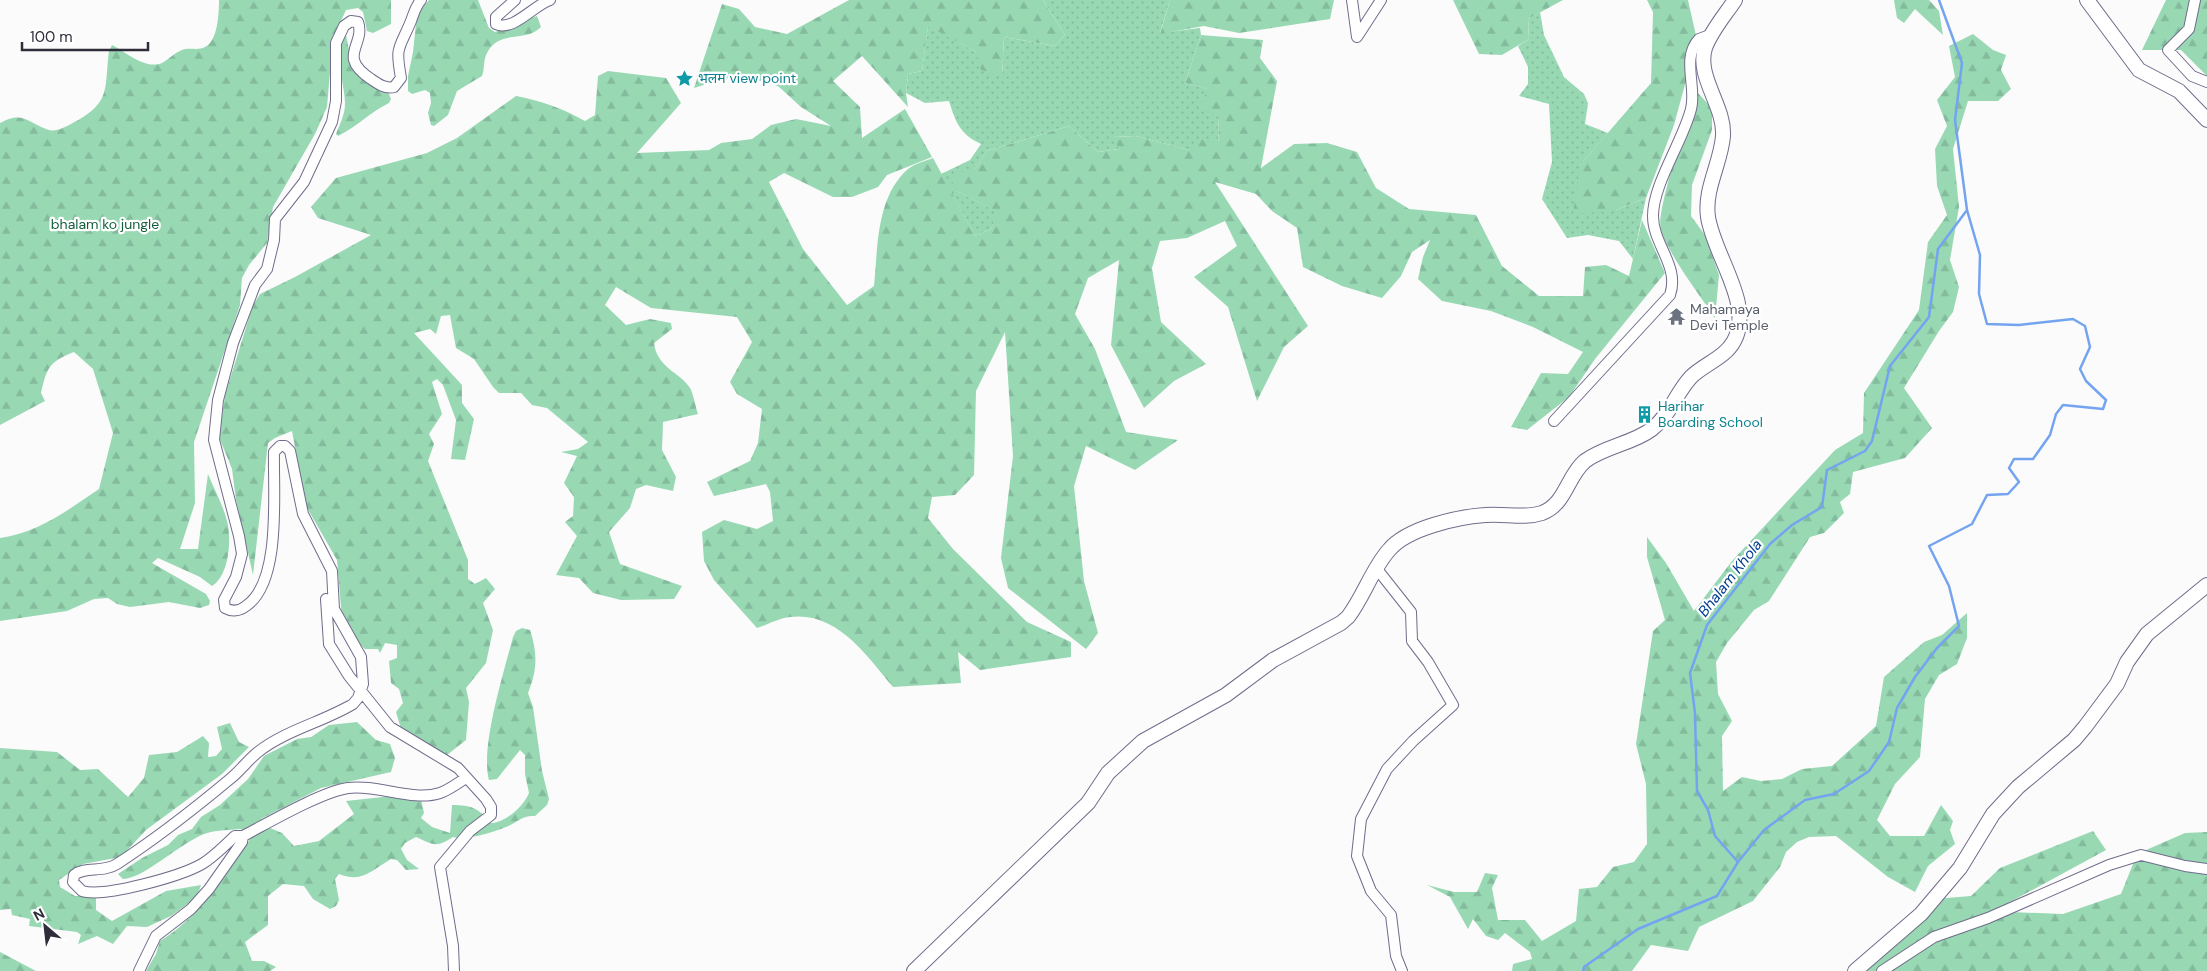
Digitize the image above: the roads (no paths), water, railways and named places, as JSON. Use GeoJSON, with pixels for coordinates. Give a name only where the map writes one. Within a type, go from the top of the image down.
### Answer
{"type":"FeatureCollection","features":[{"type":"Feature","properties":{"kind":"main road"},"geometry":{"type":"LineString","coordinates":[[914,971],[1088,803],[1108,773],[1143,741],[1226,695],[1273,660],[1341,623],[1353,610],[1392,547],[1419,530],[1457,519],[1486,514],[1532,515],[1550,509],[1558,503],[1580,465],[1598,453],[1628,442],[1652,429],[1666,414],[1693,375],[1732,345],[1739,332],[1738,299],[1718,252],[1708,215],[1709,195],[1723,137],[1721,112],[1705,72],[1705,49],[1735,0]]}},
{"type":"Feature","properties":{"kind":"main road"},"geometry":{"type":"LineString","coordinates":[[2087,0],[2139,70],[2179,91],[2207,120]]}},
{"type":"Feature","properties":{"kind":"main road"},"geometry":{"type":"LineString","coordinates":[[1855,971],[1921,914],[1960,868],[1993,814],[2018,787],[2074,740],[2117,684],[2127,662],[2147,634],[2207,585]]}},
{"type":"Feature","properties":{"kind":"street"},"geometry":{"type":"LineString","coordinates":[[421,0],[414,9],[398,46],[402,78],[394,87],[380,85],[367,76],[356,64],[354,53],[359,33],[358,22],[351,21],[340,31],[336,43],[336,101],[332,122],[304,182],[275,219],[274,240],[266,269],[255,285],[233,343],[214,422],[214,440],[240,536],[242,554],[236,577],[224,600],[225,608],[236,610],[250,603],[258,593],[265,578],[273,538],[274,452],[280,446],[285,446],[290,451],[303,514],[332,571],[334,610],[360,657],[363,677],[361,691],[356,701],[346,708],[273,742],[257,753],[232,778],[177,824],[117,864],[106,870],[78,872],[73,882],[77,888],[90,894],[120,891],[200,865],[235,836],[242,836],[347,788],[381,788],[424,795],[440,793],[466,778]]}},
{"type":"Feature","properties":{"kind":"street"},"geometry":{"type":"LineString","coordinates":[[515,0],[496,17],[496,24],[500,26],[512,23],[550,0]]}},
{"type":"Feature","properties":{"kind":"street"},"geometry":{"type":"LineString","coordinates":[[1352,0],[1357,37],[1381,0]]}},
{"type":"Feature","properties":{"kind":"street"},"geometry":{"type":"LineString","coordinates":[[2195,0],[2189,29],[2168,50],[2192,76],[2207,82]]}},
{"type":"Feature","properties":{"kind":"street"},"geometry":{"type":"LineString","coordinates":[[1554,421],[1670,295],[1673,276],[1670,265],[1655,236],[1653,213],[1658,193],[1692,107],[1690,72],[1693,49],[1699,38],[1707,36],[1710,38]]}},
{"type":"Feature","properties":{"kind":"street"},"geometry":{"type":"LineString","coordinates":[[1377,569],[1411,612],[1412,641],[1428,662],[1453,705],[1418,735],[1387,769],[1361,818],[1357,856],[1371,891],[1391,915],[1396,937],[1396,956],[1402,971]]}},
{"type":"Feature","properties":{"kind":"street"},"geometry":{"type":"LineString","coordinates":[[332,571],[326,577],[329,644],[340,664],[390,727],[453,763],[491,807],[491,815],[470,831],[440,867],[453,946],[454,971]]}},
{"type":"Feature","properties":{"kind":"street"},"geometry":{"type":"LineString","coordinates":[[139,971],[156,936],[191,909],[209,889],[242,842],[242,836]]}},
{"type":"Feature","properties":{"kind":"street"},"geometry":{"type":"LineString","coordinates":[[1882,971],[1934,937],[1988,918],[2109,865],[2142,855],[2207,869]]}},
{"type":"Feature","properties":{"kind":"waterway","name":"Bhalam Khola"},"geometry":{"type":"LineString","coordinates":[[1583,971],[1584,967],[1638,929],[1717,896],[1738,862],[1715,836],[1708,810],[1697,791],[1695,713],[1690,673],[1707,625],[1770,544],[1792,525],[1822,507],[1827,470],[1865,451],[1872,441],[1890,366],[1929,317],[1938,249],[1967,210],[1955,120],[1962,63],[1939,0]]}},
{"type":"Feature","properties":{"kind":"waterway"},"geometry":{"type":"LineString","coordinates":[[1738,862],[1764,830],[1805,800],[1834,794],[1869,771],[1889,742],[1897,708],[1915,677],[1937,648],[1959,626],[1949,586],[1929,546],[1972,524],[1987,495],[2008,494],[2019,482],[2009,468],[2014,459],[2033,459],[2050,435],[2056,414],[2063,405],[2103,409],[2106,400],[2086,381],[2080,369],[2090,347],[2085,326],[2073,319],[2019,325],[1987,324],[1979,294],[1980,255],[1967,210]]}},
{"type":"Feature","properties":{"kind":"place","name":"भलम view point"},"geometry":{"type":"Point","coordinates":[684,78]}},
{"type":"Feature","properties":{"kind":"place","name":"Mahamaya Devi Temple"},"geometry":{"type":"Point","coordinates":[1676,317]}},
{"type":"Feature","properties":{"kind":"place","name":"Harihar Boarding School"},"geometry":{"type":"Point","coordinates":[1644,414]}},
{"type":"Feature","properties":{"kind":"park label","name":"bhalam ko jungle"},"geometry":{"type":"Point","coordinates":[105,224]}}]}
